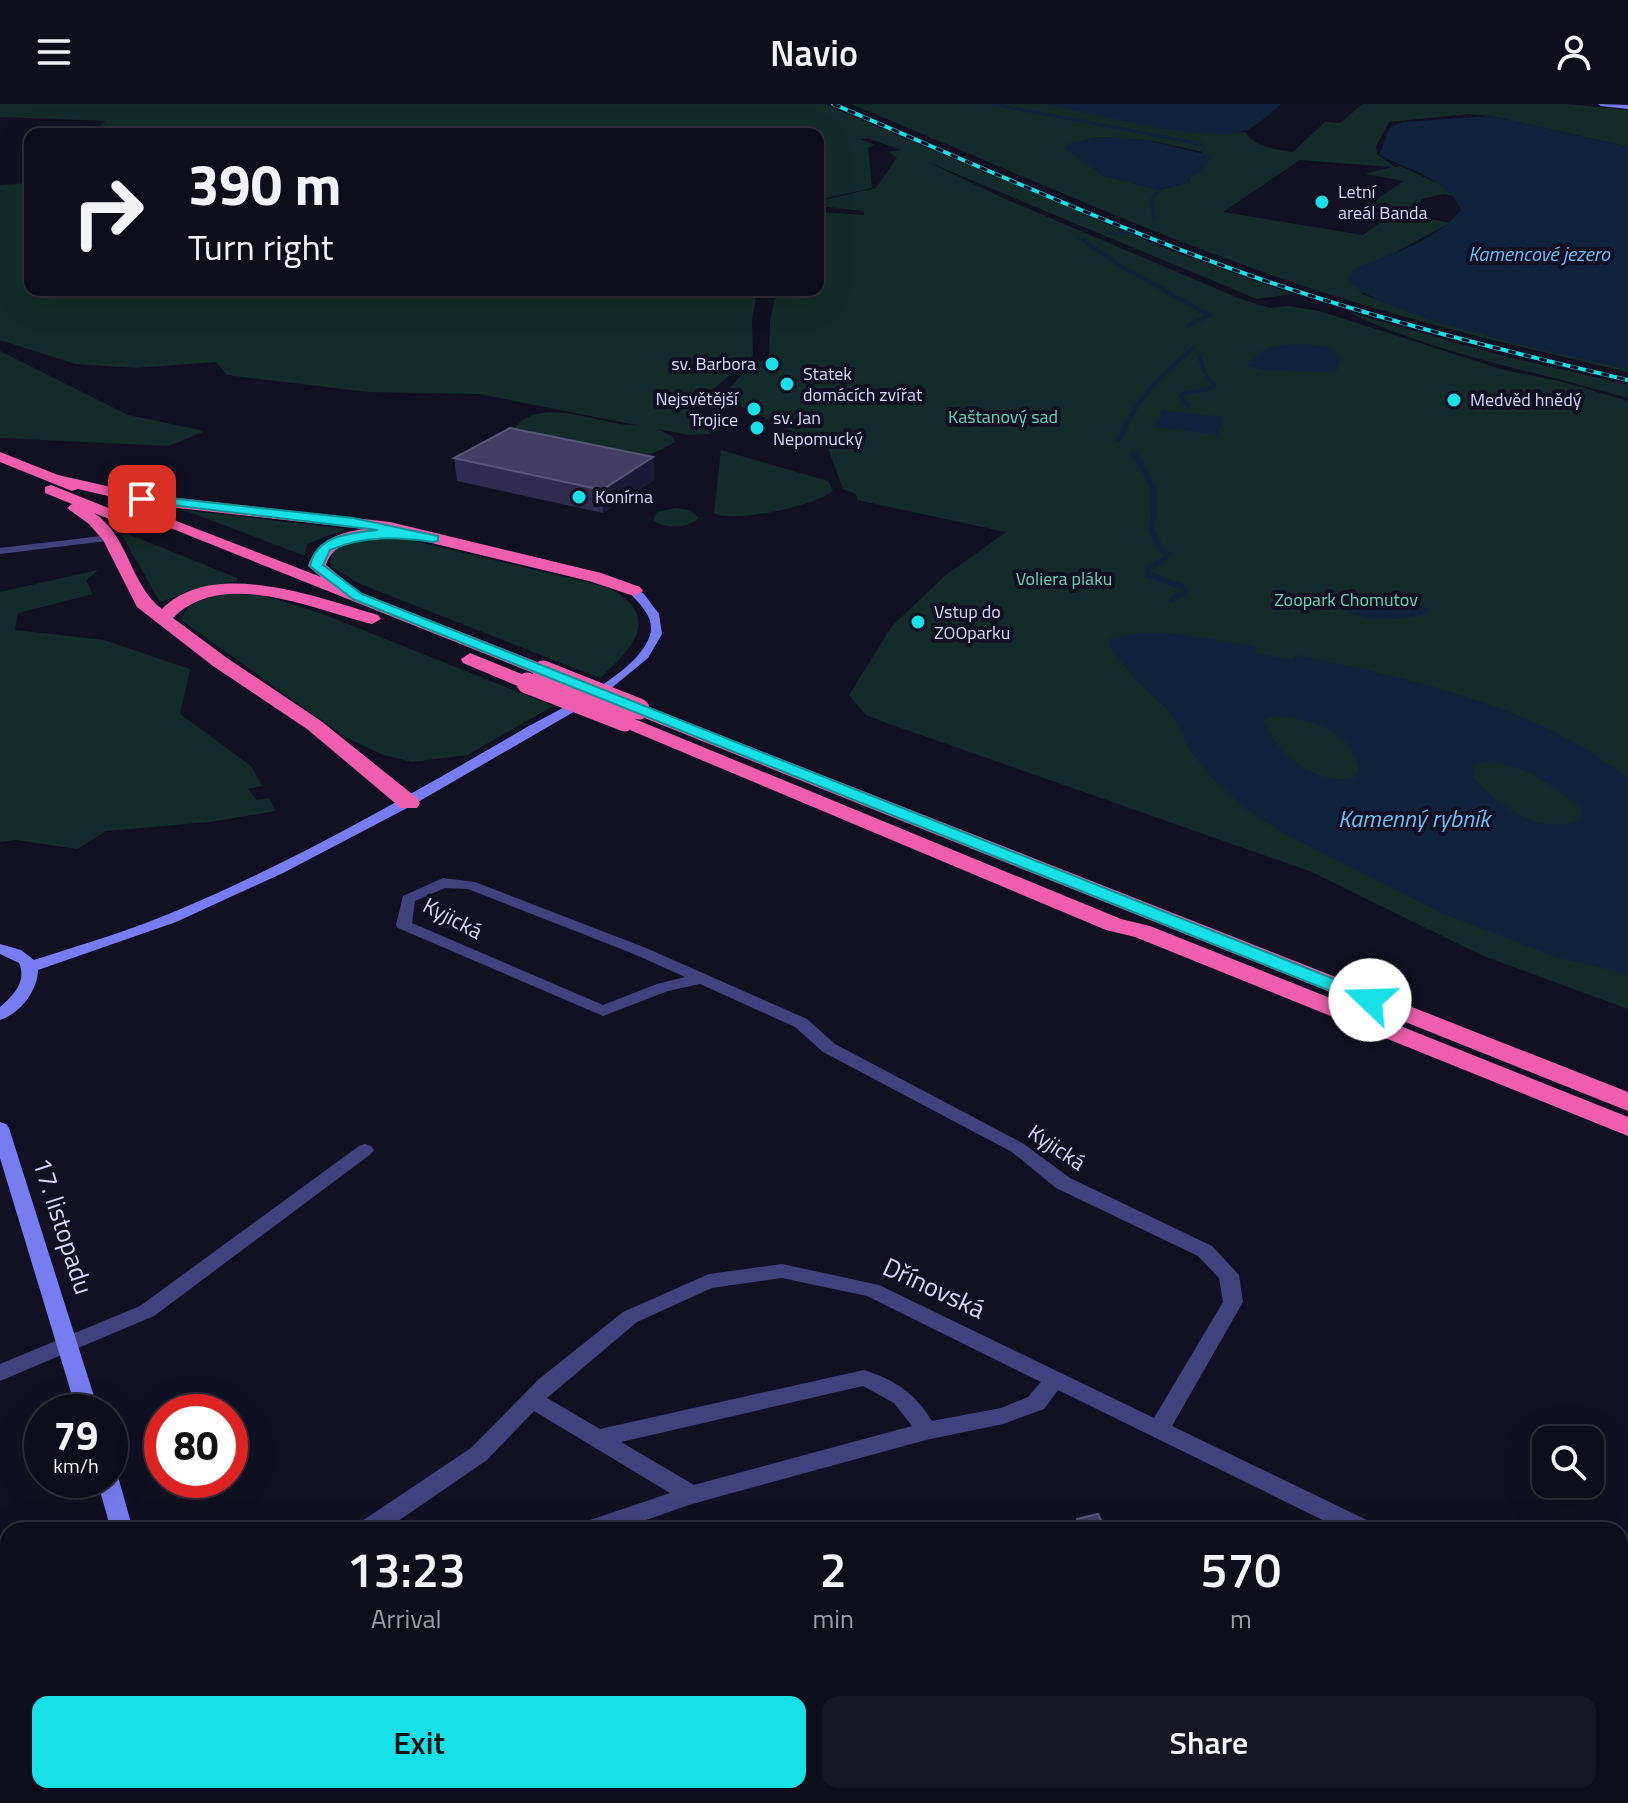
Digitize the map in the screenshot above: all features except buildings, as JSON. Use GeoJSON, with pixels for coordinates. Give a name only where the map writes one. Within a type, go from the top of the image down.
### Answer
{"type":"FeatureCollection","features":[{"type":"Feature","properties":{"kind":"highway"},"geometry":{"type":"LineString","coordinates":[[0,457],[48,482],[372,619],[535,677],[1628,1102]]}},
{"type":"Feature","properties":{"kind":"highway"},"geometry":{"type":"LineString","coordinates":[[0,470],[142,499],[353,521],[595,577],[634,591]]}},
{"type":"Feature","properties":{"kind":"highway"},"geometry":{"type":"LineString","coordinates":[[48,482],[95,521],[110,538],[143,603],[314,725],[409,803]]}},
{"type":"Feature","properties":{"kind":"highway"},"geometry":{"type":"LineString","coordinates":[[48,482],[357,596],[535,677]]}},
{"type":"Feature","properties":{"kind":"highway"},"geometry":{"type":"LineString","coordinates":[[357,596],[317,566],[319,555],[325,547],[369,533],[433,539]]}},
{"type":"Feature","properties":{"kind":"highway"},"geometry":{"type":"LineString","coordinates":[[162,619],[182,601],[211,591],[259,589],[372,619]]}},
{"type":"Feature","properties":{"kind":"highway"},"geometry":{"type":"LineString","coordinates":[[632,715],[1114,925],[1142,931],[1628,1127]]}},
{"type":"Feature","properties":{"kind":"street"},"geometry":{"type":"LineString","coordinates":[[1601,104],[1628,107]]}},
{"type":"Feature","properties":{"kind":"street"},"geometry":{"type":"LineString","coordinates":[[0,551],[110,538]]}},
{"type":"Feature","properties":{"kind":"street"},"geometry":{"type":"LineString","coordinates":[[30,967],[187,912],[330,846],[409,803],[611,682],[654,642],[658,627],[654,613],[634,591]]}},
{"type":"Feature","properties":{"kind":"street","name":"Kyjická"},"geometry":{"type":"LineString","coordinates":[[701,979],[663,987],[603,1011],[404,925],[408,899],[443,883],[470,885],[640,951],[801,1023],[829,1048],[1018,1148],[1063,1183],[1205,1251],[1229,1275],[1233,1302],[1159,1429]]}},
{"type":"Feature","properties":{"kind":"street"},"geometry":{"type":"LineString","coordinates":[[0,949],[22,957],[30,967],[32,979],[25,993],[0,1015]]}},
{"type":"Feature","properties":{"kind":"street","name":"17. listopadu"},"geometry":{"type":"LineString","coordinates":[[0,1128],[83,1394]]}},
{"type":"Feature","properties":{"kind":"street"},"geometry":{"type":"LineString","coordinates":[[0,1373],[147,1311],[365,1150]]}},
{"type":"Feature","properties":{"kind":"street","name":"Dřínovská"},"geometry":{"type":"LineString","coordinates":[[379,1522],[479,1454],[546,1385],[630,1317],[709,1281],[782,1271],[872,1290],[1349,1522]]}},
{"type":"Feature","properties":{"kind":"street"},"geometry":{"type":"LineString","coordinates":[[599,1438],[864,1378],[894,1388],[915,1411],[926,1431]]}},
{"type":"Feature","properties":{"kind":"street"},"geometry":{"type":"LineString","coordinates":[[613,1522],[692,1495],[926,1431],[1003,1416],[1036,1403],[1055,1379]]}},
{"type":"Feature","properties":{"kind":"street"},"geometry":{"type":"LineString","coordinates":[[533,1400],[692,1495]]}},
{"type":"Feature","properties":{"kind":"street"},"geometry":{"type":"LineString","coordinates":[[113,1498],[120,1522]]}},
{"type":"Feature","properties":{"kind":"green space","name":"Zoopark Chomutov"},"geometry":{"type":"Polygon","coordinates":[[[0,104],[824,104],[1164,248],[1292,294],[1257,299],[928,162],[1003,198],[1238,298],[1269,308],[1288,306],[1319,311],[1504,370],[1563,382],[1628,401],[1628,1009],[1481,955],[1312,872],[866,715],[849,695],[892,626],[946,575],[1006,532],[857,500],[856,494],[843,489],[828,448],[742,407],[729,395],[730,388],[743,373],[769,356],[770,320],[776,296],[824,296],[824,212],[864,215],[864,211],[824,207],[824,200],[876,188],[897,158],[889,152],[901,150],[868,138],[860,139],[875,145],[868,148],[872,188],[824,199],[824,128],[98,128],[106,121],[0,117],[0,104]]]}},
{"type":"Feature","properties":{"kind":"green space"},"geometry":{"type":"Polygon","coordinates":[[[851,104],[1046,104],[1183,131],[1213,134],[1245,132],[1260,145],[1293,152],[1325,122],[1340,123],[1363,104],[1567,104],[1628,110],[1628,147],[1492,116],[1468,114],[1389,122],[1376,146],[1377,154],[1395,167],[1400,166],[1439,184],[1455,196],[1443,194],[1421,199],[1419,211],[1425,218],[1450,223],[1394,253],[1362,294],[1441,323],[1628,369],[1628,372],[1446,328],[1266,273],[1161,234],[851,104]],[[1097,137],[1067,145],[1102,175],[1160,190],[1190,182],[1189,177],[1203,152],[1148,140],[1097,137]],[[1300,160],[1223,212],[1363,235],[1397,211],[1366,206],[1404,181],[1365,174],[1392,167],[1300,160]]]}},
{"type":"Feature","properties":{"kind":"green space"},"geometry":{"type":"Polygon","coordinates":[[[24,183],[24,296],[756,296],[752,320],[753,355],[690,409],[705,419],[710,434],[690,435],[658,429],[673,437],[675,442],[649,456],[513,430],[525,419],[539,413],[555,412],[636,425],[479,394],[368,392],[227,375],[216,362],[135,368],[76,364],[0,340],[0,185],[24,183]]]}},
{"type":"Feature","properties":{"kind":"green space"},"geometry":{"type":"Polygon","coordinates":[[[1348,312],[1503,356],[1628,385],[1628,398],[1451,351],[1348,312]]]}},
{"type":"Feature","properties":{"kind":"green space"},"geometry":{"type":"Polygon","coordinates":[[[0,351],[128,415],[205,431],[169,446],[0,438],[0,351]]]}},
{"type":"Feature","properties":{"kind":"green space"},"geometry":{"type":"Polygon","coordinates":[[[721,450],[828,481],[833,490],[795,507],[756,515],[724,516],[714,513],[721,450]]]}},
{"type":"Feature","properties":{"kind":"green space"},"geometry":{"type":"Polygon","coordinates":[[[675,508],[690,510],[699,518],[676,527],[653,521],[657,512],[675,508]]]}},
{"type":"Feature","properties":{"kind":"green space"},"geometry":{"type":"Polygon","coordinates":[[[184,510],[346,529],[307,544],[305,556],[184,510]]]}},
{"type":"Feature","properties":{"kind":"green space"},"geometry":{"type":"Polygon","coordinates":[[[128,534],[237,578],[237,581],[207,586],[160,602],[122,535],[128,534]]]}},
{"type":"Feature","properties":{"kind":"green space"},"geometry":{"type":"Polygon","coordinates":[[[382,536],[606,587],[624,598],[634,609],[638,631],[624,654],[600,678],[358,583],[332,567],[333,550],[349,541],[382,536]]]}},
{"type":"Feature","properties":{"kind":"green space"},"geometry":{"type":"Polygon","coordinates":[[[98,570],[86,581],[93,594],[18,613],[15,630],[104,640],[190,669],[180,714],[251,766],[262,786],[248,789],[257,800],[269,798],[276,811],[210,822],[106,831],[77,849],[16,840],[0,842],[0,592],[98,570]]]}},
{"type":"Feature","properties":{"kind":"green space"},"geometry":{"type":"Polygon","coordinates":[[[232,593],[265,596],[323,614],[553,706],[467,755],[412,762],[384,755],[347,738],[181,620],[195,603],[232,593]]]}},
{"type":"Feature","properties":{"kind":"water"},"geometry":{"type":"Polygon","coordinates":[[[1046,104],[1281,104],[1247,130],[1207,134],[1149,126],[1046,104]]]}},
{"type":"Feature","properties":{"kind":"water","name":"Kamencové jezero"},"geometry":{"type":"Polygon","coordinates":[[[1492,116],[1628,147],[1628,369],[1431,320],[1363,292],[1348,278],[1354,269],[1426,238],[1461,210],[1447,190],[1437,183],[1379,155],[1390,128],[1403,122],[1492,116]]]}},
{"type":"Feature","properties":{"kind":"water"},"geometry":{"type":"Polygon","coordinates":[[[1097,137],[1148,140],[1211,156],[1201,173],[1189,177],[1190,182],[1158,190],[1102,175],[1065,149],[1067,144],[1097,137]]]}},
{"type":"Feature","properties":{"kind":"water"},"geometry":{"type":"Polygon","coordinates":[[[1304,344],[1328,347],[1341,357],[1336,372],[1269,371],[1248,366],[1265,350],[1304,344]]]}},
{"type":"Feature","properties":{"kind":"water"},"geometry":{"type":"Polygon","coordinates":[[[1162,410],[1224,417],[1218,435],[1155,427],[1162,410]]]}},
{"type":"Feature","properties":{"kind":"water"},"geometry":{"type":"Polygon","coordinates":[[[1329,594],[1409,598],[1428,609],[1427,614],[1412,617],[1375,618],[1324,604],[1329,594]]]}},
{"type":"Feature","properties":{"kind":"water","name":"Kamenný rybník"},"geometry":{"type":"Polygon","coordinates":[[[1137,633],[1171,633],[1255,646],[1256,653],[1291,660],[1297,655],[1427,685],[1514,714],[1555,732],[1593,754],[1628,779],[1628,974],[1559,958],[1441,913],[1278,830],[1243,807],[1209,775],[1189,749],[1180,727],[1165,707],[1139,684],[1109,646],[1109,639],[1137,633]],[[1274,716],[1264,721],[1270,734],[1288,756],[1326,777],[1354,778],[1359,769],[1350,748],[1341,738],[1314,723],[1274,716]],[[1489,762],[1476,765],[1473,777],[1508,808],[1521,816],[1550,824],[1565,824],[1580,819],[1581,809],[1549,784],[1528,772],[1489,762]]]}},
{"type":"Feature","properties":{"kind":"waterway"},"geometry":{"type":"LineString","coordinates":[[992,104],[1201,144]]}},
{"type":"Feature","properties":{"kind":"waterway"},"geometry":{"type":"LineString","coordinates":[[1154,220],[1152,199],[1160,190],[1155,181]]}},
{"type":"Feature","properties":{"kind":"waterway"},"geometry":{"type":"LineString","coordinates":[[1110,234],[1125,232]]}},
{"type":"Feature","properties":{"kind":"waterway"},"geometry":{"type":"LineString","coordinates":[[1079,237],[1093,247]]}},
{"type":"Feature","properties":{"kind":"waterway"},"geometry":{"type":"LineString","coordinates":[[1090,245],[1209,315],[1188,326]]}},
{"type":"Feature","properties":{"kind":"waterway"},"geometry":{"type":"LineString","coordinates":[[1125,427],[1154,385],[1192,349]]}},
{"type":"Feature","properties":{"kind":"waterway"},"geometry":{"type":"LineString","coordinates":[[1200,358],[1204,371]]}},
{"type":"Feature","properties":{"kind":"waterway"},"geometry":{"type":"LineString","coordinates":[[1188,406],[1181,396],[1183,393],[1210,389],[1214,385],[1207,375]]}},
{"type":"Feature","properties":{"kind":"waterway"},"geometry":{"type":"LineString","coordinates":[[1119,439],[1125,427]]}},
{"type":"Feature","properties":{"kind":"waterway"},"geometry":{"type":"LineString","coordinates":[[1134,454],[1153,490],[1155,507],[1151,530],[1160,547],[1168,554],[1166,557]]}},
{"type":"Feature","properties":{"kind":"waterway"},"geometry":{"type":"LineString","coordinates":[[1161,561],[1148,569],[1147,574],[1184,588],[1184,592],[1172,600]]}},
{"type":"Feature","properties":{"kind":"railway"},"geometry":{"type":"LineString","coordinates":[[833,104],[1098,217],[1260,279],[1442,334],[1628,380]]}},
{"type":"Feature","properties":{"kind":"place","name":"Letní areál Banda"},"geometry":{"type":"Point","coordinates":[1322,202]}},
{"type":"Feature","properties":{"kind":"place","name":"sv. Barbora"},"geometry":{"type":"Point","coordinates":[772,364]}},
{"type":"Feature","properties":{"kind":"place","name":"Statek domácích zvířat"},"geometry":{"type":"Point","coordinates":[787,384]}},
{"type":"Feature","properties":{"kind":"place","name":"Medvěd hnědý"},"geometry":{"type":"Point","coordinates":[1454,400]}},
{"type":"Feature","properties":{"kind":"place","name":"Nejsvětější Trojice"},"geometry":{"type":"Point","coordinates":[754,409]}},
{"type":"Feature","properties":{"kind":"place","name":"sv. Jan Nepomucký"},"geometry":{"type":"Point","coordinates":[757,428]}},
{"type":"Feature","properties":{"kind":"place","name":"Konírna"},"geometry":{"type":"Point","coordinates":[579,497]}},
{"type":"Feature","properties":{"kind":"place","name":"Vstup do ZOOparku"},"geometry":{"type":"Point","coordinates":[918,622]}},
{"type":"Feature","properties":{"kind":"route"},"geometry":{"type":"LineString","coordinates":[[142,499],[353,521],[433,539],[392,533],[352,536],[325,547],[319,555],[317,566],[357,596],[1370,1000]]}},
{"type":"Feature","properties":{"kind":"park label","name":"Kaštanový sad"},"geometry":{"type":"Point","coordinates":[1003,417]}},
{"type":"Feature","properties":{"kind":"park label","name":"Voliera pláku"},"geometry":{"type":"Point","coordinates":[1064,579]}}]}
